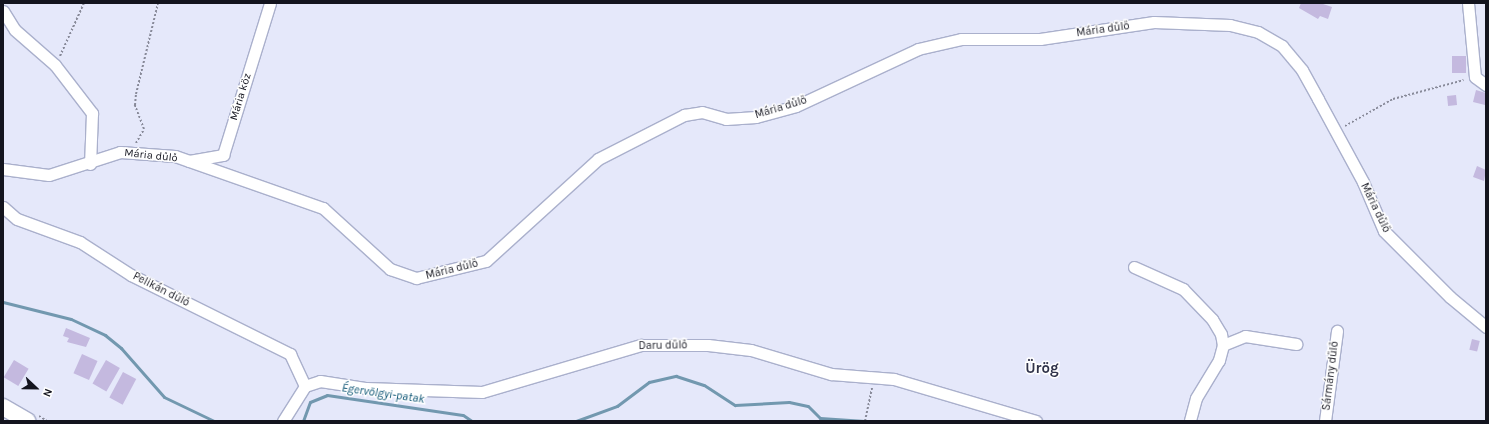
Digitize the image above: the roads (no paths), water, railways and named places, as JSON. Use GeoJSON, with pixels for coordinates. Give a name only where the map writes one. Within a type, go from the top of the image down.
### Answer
{"type":"FeatureCollection","features":[{"type":"Feature","properties":{"kind":"main road"},"geometry":{"type":"LineString","coordinates":[[3,407],[20,419]]}},
{"type":"Feature","properties":{"kind":"street","name":"Mária köz"},"geometry":{"type":"LineString","coordinates":[[186,161],[223,155],[270,3]]}},
{"type":"Feature","properties":{"kind":"street"},"geometry":{"type":"LineString","coordinates":[[1468,3],[1475,77],[1486,85]]}},
{"type":"Feature","properties":{"kind":"street"},"geometry":{"type":"LineString","coordinates":[[3,11],[15,30],[55,66],[92,113],[90,164]]}},
{"type":"Feature","properties":{"kind":"street","name":"Mária dűlő"},"geometry":{"type":"LineString","coordinates":[[3,169],[50,175],[90,164],[120,152],[175,156],[323,208],[390,269],[416,278],[486,262],[598,159],[684,116],[702,112],[726,119],[756,117],[796,106],[918,49],[961,39],[1040,39],[1154,22],[1230,25],[1258,32],[1282,46],[1302,70],[1335,132],[1384,231],[1450,297],[1486,327]]}},
{"type":"Feature","properties":{"kind":"street","name":"Pelikán dűlő"},"geometry":{"type":"LineString","coordinates":[[3,208],[17,219],[80,242],[131,275],[290,354],[305,386]]}},
{"type":"Feature","properties":{"kind":"street"},"geometry":{"type":"LineString","coordinates":[[1134,267],[1183,289],[1212,319],[1223,345],[1219,360],[1196,398],[1190,421]]}},
{"type":"Feature","properties":{"kind":"street","name":"Sármány dűlő"},"geometry":{"type":"LineString","coordinates":[[1325,421],[1337,331]]}},
{"type":"Feature","properties":{"kind":"street"},"geometry":{"type":"LineString","coordinates":[[1223,345],[1245,336],[1296,344]]}},
{"type":"Feature","properties":{"kind":"street","name":"Daru dűlő"},"geometry":{"type":"LineString","coordinates":[[305,386],[320,381],[366,388],[482,392],[615,350],[641,345],[708,345],[751,350],[831,374],[894,379],[1036,421]]}},
{"type":"Feature","properties":{"kind":"street"},"geometry":{"type":"LineString","coordinates":[[283,421],[305,386]]}},
{"type":"Feature","properties":{"kind":"waterway","name":"Égervölgyi-patak"},"geometry":{"type":"LineString","coordinates":[[3,302],[71,319],[105,335],[121,348],[164,397],[214,421]]}},
{"type":"Feature","properties":{"kind":"waterway","name":"Égervölgyi-patak"},"geometry":{"type":"LineString","coordinates":[[576,421],[617,406],[649,382],[676,376],[704,385],[735,405],[789,402],[808,406],[820,418],[865,421]]}},
{"type":"Feature","properties":{"kind":"waterway","name":"Égervölgyi-patak"},"geometry":{"type":"LineString","coordinates":[[303,421],[310,402],[327,395],[463,415],[472,421]]}},
{"type":"Feature","properties":{"kind":"district","name":"Ürög"},"geometry":{"type":"Point","coordinates":[1042,369]}}]}
